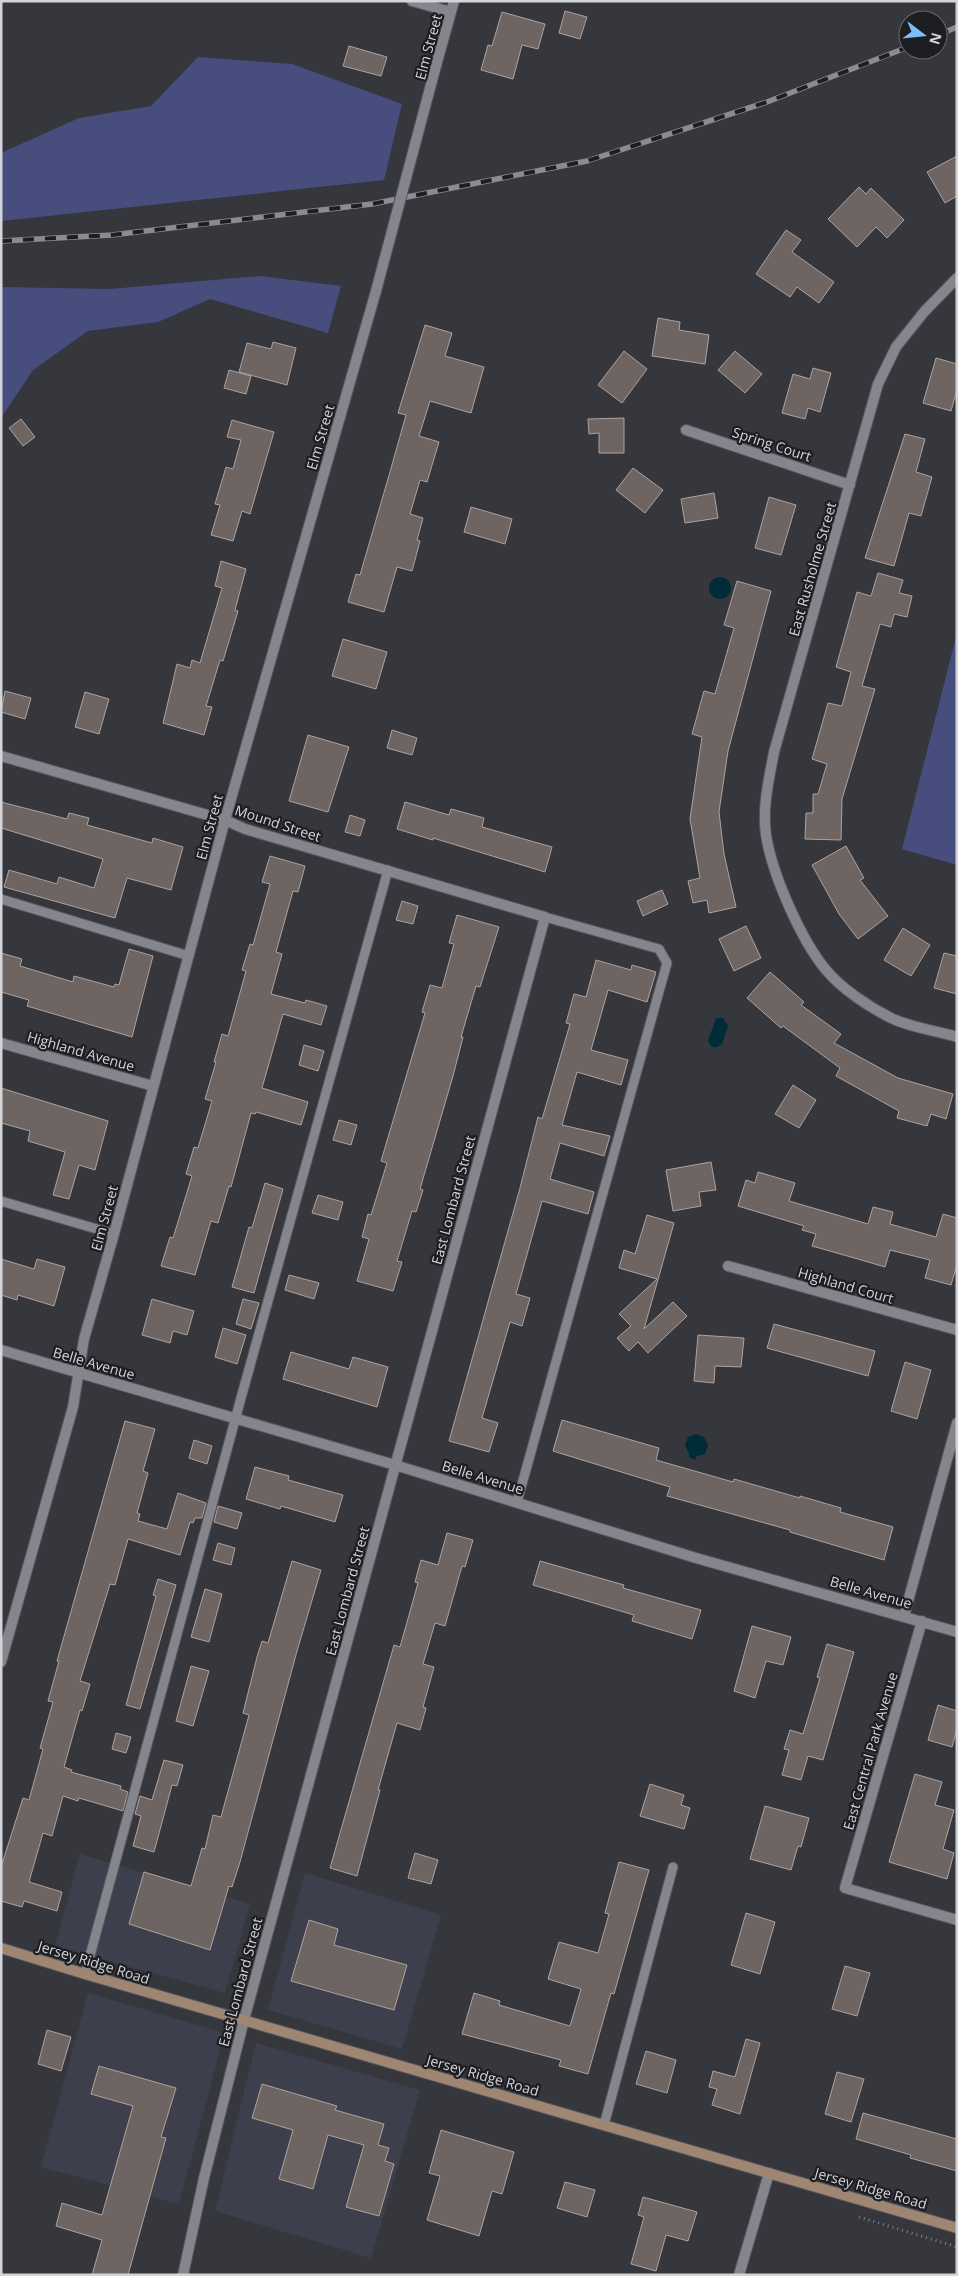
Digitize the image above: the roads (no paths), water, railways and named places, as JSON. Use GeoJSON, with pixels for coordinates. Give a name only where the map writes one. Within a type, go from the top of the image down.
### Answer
{"type":"FeatureCollection","features":[{"type":"Feature","properties":{"kind":"street"},"geometry":{"type":"LineString","coordinates":[[412,1],[452,12]]}},
{"type":"Feature","properties":{"kind":"street","name":"Elm Street"},"geometry":{"type":"LineString","coordinates":[[1,1662],[73,1407],[84,1339],[225,820],[376,291],[454,1]]}},
{"type":"Feature","properties":{"kind":"street","name":"East Rusholme Street"},"geometry":{"type":"LineString","coordinates":[[957,278],[924,312],[896,347],[878,384],[774,752],[765,800],[766,834],[783,891],[810,946],[827,971],[841,983],[892,1018],[957,1037]]}},
{"type":"Feature","properties":{"kind":"street","name":"Spring Court"},"geometry":{"type":"LineString","coordinates":[[686,430],[850,484]]}},
{"type":"Feature","properties":{"kind":"street","name":"Mound Street"},"geometry":{"type":"LineString","coordinates":[[1,756],[225,820],[245,829],[545,916]]}},
{"type":"Feature","properties":{"kind":"street","name":"East Lombard Street"},"geometry":{"type":"LineString","coordinates":[[183,2275],[204,2178],[244,2020],[545,916]]}},
{"type":"Feature","properties":{"kind":"street","name":"Highland Avenue"},"geometry":{"type":"LineString","coordinates":[[1,1043],[153,1086]]}},
{"type":"Feature","properties":{"kind":"street","name":"Highland Court"},"geometry":{"type":"LineString","coordinates":[[728,1266],[957,1330]]}},
{"type":"Feature","properties":{"kind":"street","name":"Belle Avenue"},"geometry":{"type":"LineString","coordinates":[[1,1350],[235,1420],[396,1465],[696,1558],[957,1632]]}},
{"type":"Feature","properties":{"kind":"street"},"geometry":{"type":"LineString","coordinates":[[904,1616],[957,1423]]}},
{"type":"Feature","properties":{"kind":"street","name":"East Central Park Avenue"},"geometry":{"type":"LineString","coordinates":[[922,1621],[845,1888],[957,1920]]}},
{"type":"Feature","properties":{"kind":"street","name":"Jersey Ridge Road"},"geometry":{"type":"LineString","coordinates":[[1,1948],[957,2228]]}},
{"type":"Feature","properties":{"kind":"street"},"geometry":{"type":"LineString","coordinates":[[739,2275],[769,2173]]}},
{"type":"Feature","properties":{"kind":"lane"},"geometry":{"type":"LineString","coordinates":[[85,1974],[235,1420],[388,870]]}},
{"type":"Feature","properties":{"kind":"lane"},"geometry":{"type":"LineString","coordinates":[[1,899],[189,956]]}},
{"type":"Feature","properties":{"kind":"lane"},"geometry":{"type":"LineString","coordinates":[[517,1502],[667,963],[659,949],[545,916]]}},
{"type":"Feature","properties":{"kind":"lane"},"geometry":{"type":"LineString","coordinates":[[1,1201],[114,1234]]}},
{"type":"Feature","properties":{"kind":"lane"},"geometry":{"type":"LineString","coordinates":[[604,2125],[673,1867]]}},
{"type":"Feature","properties":{"kind":"railway"},"geometry":{"type":"LineString","coordinates":[[948,31],[957,27]]}},
{"type":"Feature","properties":{"kind":"railway"},"geometry":{"type":"LineString","coordinates":[[1,241],[112,235],[372,204],[587,161],[767,102],[898,51]]}}]}
